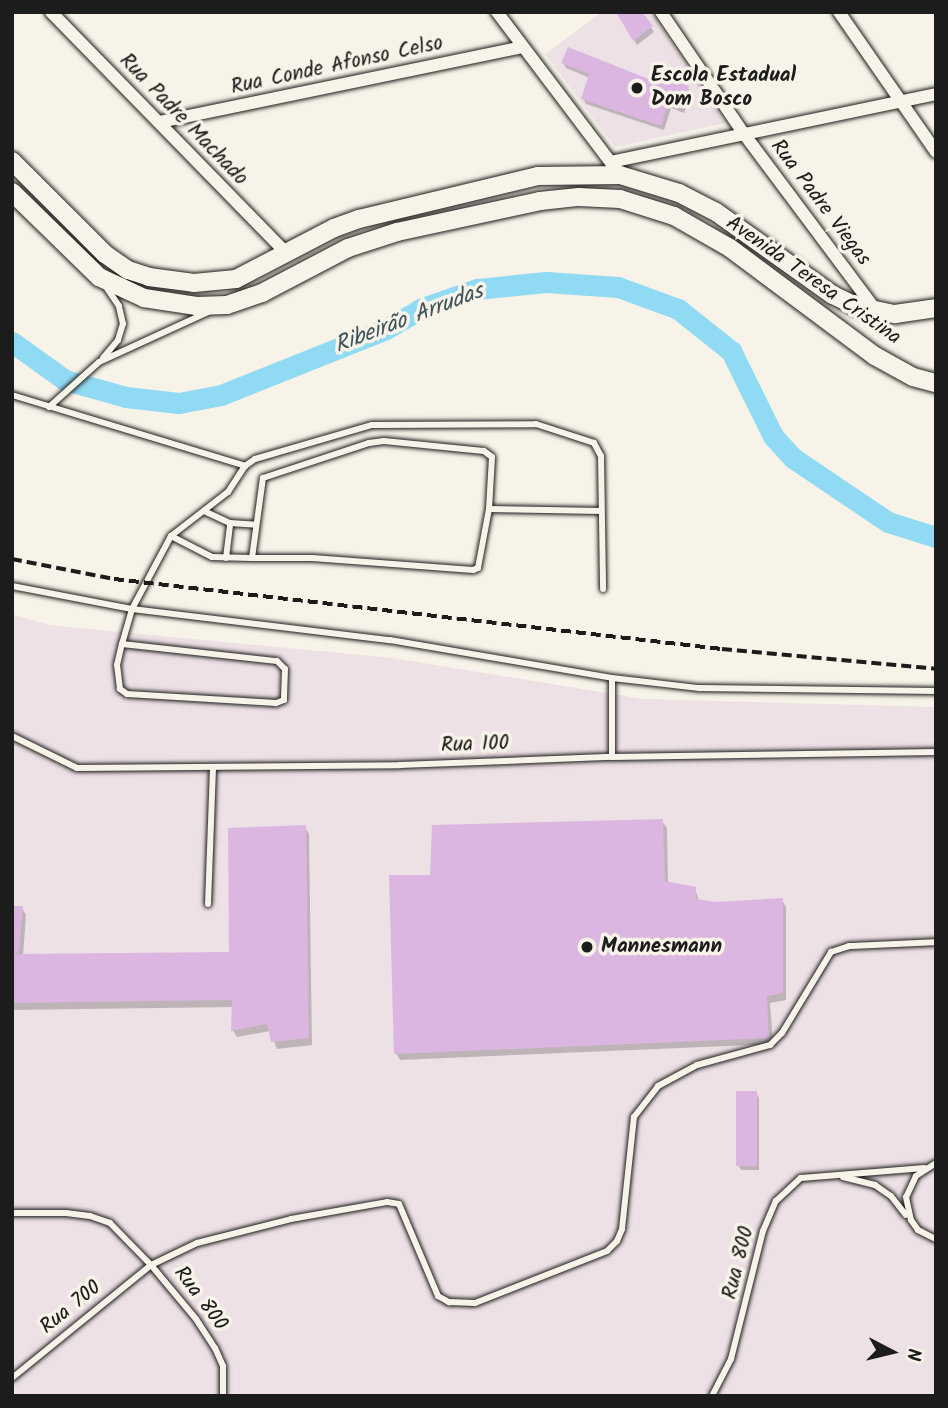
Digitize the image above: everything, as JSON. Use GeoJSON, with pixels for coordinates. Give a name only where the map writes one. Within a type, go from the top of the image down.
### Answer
{"type":"FeatureCollection","features":[{"type":"Feature","properties":{"kind":"main road","name":"Avenida Teresa Cristina"},"geometry":{"type":"LineString","coordinates":[[12,161],[105,254],[128,270],[173,281],[236,279],[334,228],[538,176],[615,169],[679,193],[716,212],[833,295],[877,312],[912,314],[936,308]]}},
{"type":"Feature","properties":{"kind":"main road","name":"Avenida Teresa Cristina"},"geometry":{"type":"LineString","coordinates":[[12,192],[99,276],[121,289],[162,303],[227,305],[262,293],[348,248],[397,232],[540,201],[579,197],[620,199],[674,215],[730,248],[875,356],[913,376],[936,383]]}},
{"type":"Feature","properties":{"kind":"street","name":"Rua Padre Machado"},"geometry":{"type":"LineString","coordinates":[[51,12],[287,254]]}},
{"type":"Feature","properties":{"kind":"street"},"geometry":{"type":"LineString","coordinates":[[497,12],[615,169],[744,134],[936,94]]}},
{"type":"Feature","properties":{"kind":"street","name":"Rua Padre Viegas"},"geometry":{"type":"LineString","coordinates":[[661,12],[744,134],[877,312]]}},
{"type":"Feature","properties":{"kind":"street"},"geometry":{"type":"LineString","coordinates":[[839,12],[936,152]]}},
{"type":"Feature","properties":{"kind":"street","name":"Rua Conde Afonso Celso"},"geometry":{"type":"LineString","coordinates":[[160,122],[522,47]]}},
{"type":"Feature","properties":{"kind":"lane"},"geometry":{"type":"LineString","coordinates":[[49,407],[99,362],[118,340],[123,324],[119,306],[99,276]]}},
{"type":"Feature","properties":{"kind":"lane"},"geometry":{"type":"LineString","coordinates":[[99,362],[227,305]]}},
{"type":"Feature","properties":{"kind":"lane"},"geometry":{"type":"LineString","coordinates":[[12,395],[245,466]]}},
{"type":"Feature","properties":{"kind":"lane"},"geometry":{"type":"LineString","coordinates":[[122,644],[277,661],[285,669],[284,700],[276,703],[127,694],[120,689],[117,680],[122,644],[132,609],[171,536],[228,492],[245,466],[255,459],[359,426],[536,424],[594,443],[601,456],[603,589]]}},
{"type":"Feature","properties":{"kind":"lane"},"geometry":{"type":"LineString","coordinates":[[171,536],[201,554],[226,558],[252,558],[312,558],[473,570],[481,562],[489,509],[492,457],[484,451],[384,441],[369,443],[263,478],[252,558]]}},
{"type":"Feature","properties":{"kind":"lane"},"geometry":{"type":"LineString","coordinates":[[489,509],[601,511]]}},
{"type":"Feature","properties":{"kind":"lane"},"geometry":{"type":"LineString","coordinates":[[204,511],[230,523],[256,525]]}},
{"type":"Feature","properties":{"kind":"lane"},"geometry":{"type":"LineString","coordinates":[[226,558],[230,523]]}},
{"type":"Feature","properties":{"kind":"lane"},"geometry":{"type":"LineString","coordinates":[[12,586],[132,609],[390,640],[612,678],[699,688],[936,691]]}},
{"type":"Feature","properties":{"kind":"lane"},"geometry":{"type":"LineString","coordinates":[[612,678],[612,757]]}},
{"type":"Feature","properties":{"kind":"lane","name":"Rua 100"},"geometry":{"type":"LineString","coordinates":[[12,736],[21,743],[78,768],[213,768],[612,757],[936,752]]}},
{"type":"Feature","properties":{"kind":"lane"},"geometry":{"type":"LineString","coordinates":[[208,904],[213,768]]}},
{"type":"Feature","properties":{"kind":"lane","name":"Rua 700"},"geometry":{"type":"LineString","coordinates":[[12,1378],[151,1265],[197,1243],[291,1219],[387,1202],[399,1204],[438,1296],[449,1302],[475,1303],[607,1251],[617,1241],[622,1229],[634,1117],[658,1086],[697,1065],[770,1045],[782,1033],[831,952],[849,946],[936,942]]}},
{"type":"Feature","properties":{"kind":"lane"},"geometry":{"type":"LineString","coordinates":[[911,1220],[907,1209],[909,1186],[925,1168],[936,1163]]}},
{"type":"Feature","properties":{"kind":"lane","name":"Rua 800"},"geometry":{"type":"LineString","coordinates":[[712,1396],[731,1359],[763,1231],[776,1201],[801,1178],[925,1168]]}},
{"type":"Feature","properties":{"kind":"lane","name":"Rua 800"},"geometry":{"type":"LineString","coordinates":[[834,1175],[875,1185],[891,1196],[918,1230],[936,1239]]}},
{"type":"Feature","properties":{"kind":"lane","name":"Rua 800"},"geometry":{"type":"LineString","coordinates":[[12,1213],[66,1213],[90,1216],[110,1223],[151,1265],[196,1319],[215,1348],[223,1366],[223,1396]]}},
{"type":"Feature","properties":{"kind":"shaded area","name":"Escola Estadual Dom Bosco"},"geometry":{"type":"Polygon","coordinates":[[[602,12],[651,12],[725,123],[615,147],[545,54],[602,12]]]}},
{"type":"Feature","properties":{"kind":"shaded area"},"geometry":{"type":"Polygon","coordinates":[[[12,614],[48,625],[393,658],[643,699],[936,707],[936,1396],[12,1396],[12,614]]]}},
{"type":"Feature","properties":{"kind":"building"},"geometry":{"type":"Polygon","coordinates":[[[616,12],[642,12],[653,26],[633,41],[616,12]]]}},
{"type":"Feature","properties":{"kind":"building"},"geometry":{"type":"Polygon","coordinates":[[[568,47],[651,80],[653,73],[689,86],[681,109],[668,104],[661,126],[581,99],[589,74],[561,63],[568,47]]]}},
{"type":"Feature","properties":{"kind":"building","name":"Mannesmann"},"geometry":{"type":"Polygon","coordinates":[[[663,819],[665,881],[696,887],[696,899],[716,902],[783,898],[783,993],[767,996],[769,1038],[394,1054],[389,875],[430,875],[432,825],[663,819]]]}},
{"type":"Feature","properties":{"kind":"building"},"geometry":{"type":"Polygon","coordinates":[[[306,825],[309,1038],[271,1042],[267,1024],[231,1031],[232,1000],[12,1003],[12,954],[229,952],[228,828],[306,825]]]}},
{"type":"Feature","properties":{"kind":"building"},"geometry":{"type":"Polygon","coordinates":[[[12,906],[23,906],[19,953],[12,953],[12,906]]]}},
{"type":"Feature","properties":{"kind":"building"},"geometry":{"type":"Polygon","coordinates":[[[736,1091],[757,1091],[757,1166],[736,1166],[736,1091]]]}},
{"type":"Feature","properties":{"kind":"waterway","name":"Ribeirão Arrudas"},"geometry":{"type":"LineString","coordinates":[[12,342],[65,380],[126,397],[179,403],[221,395],[386,329],[420,309],[477,289],[546,282],[618,287],[678,309],[731,351],[773,436],[793,458],[888,522],[936,537]]}},
{"type":"Feature","properties":{"kind":"railway"},"geometry":{"type":"LineString","coordinates":[[12,559],[114,579],[722,649],[936,669]]}},
{"type":"Feature","properties":{"kind":"place","name":"Escola Estadual Dom Bosco"},"geometry":{"type":"Point","coordinates":[637,88]}},
{"type":"Feature","properties":{"kind":"place","name":"Mannesmann"},"geometry":{"type":"Point","coordinates":[587,947]}}]}
